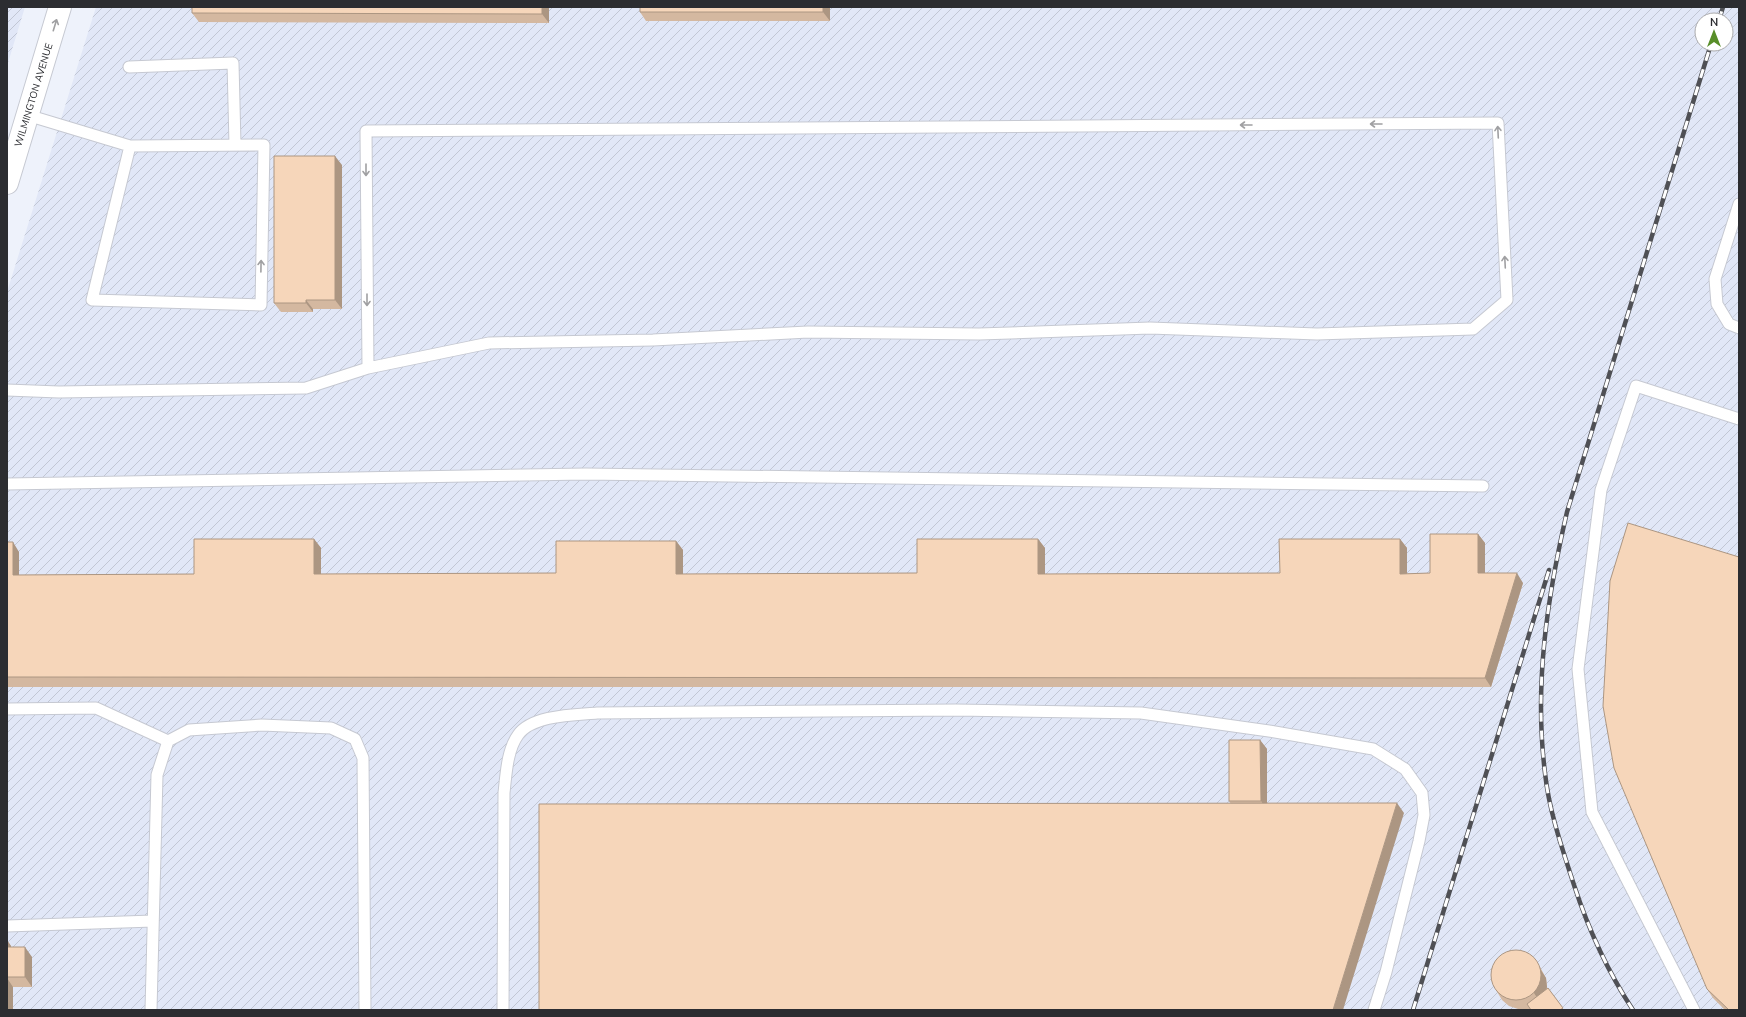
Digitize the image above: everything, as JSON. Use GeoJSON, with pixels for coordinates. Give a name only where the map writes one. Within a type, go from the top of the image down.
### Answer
{"type":"FeatureCollection","features":[{"type":"Feature","properties":{"kind":"main road","name":"WILMINGTON AVENUE"},"geometry":{"type":"LineString","coordinates":[[7,183],[60,7]]}},
{"type":"Feature","properties":{"kind":"lane"},"geometry":{"type":"LineString","coordinates":[[129,67],[233,63],[236,145]]}},
{"type":"Feature","properties":{"kind":"lane"},"geometry":{"type":"LineString","coordinates":[[28,115],[130,146],[264,145],[261,305],[92,300],[130,146]]}},
{"type":"Feature","properties":{"kind":"lane"},"geometry":{"type":"LineString","coordinates":[[7,390],[59,392],[306,388],[368,368],[489,344],[653,340],[808,332],[979,334],[1150,328],[1317,334],[1473,329],[1506,300],[1498,123],[366,131],[368,368]]}},
{"type":"Feature","properties":{"kind":"lane"},"geometry":{"type":"LineString","coordinates":[[1739,204],[1714,279],[1717,304],[1729,324],[1739,328]]}},
{"type":"Feature","properties":{"kind":"lane"},"geometry":{"type":"LineString","coordinates":[[1694,1010],[1592,812],[1578,669],[1601,490],[1636,386],[1739,419]]}},
{"type":"Feature","properties":{"kind":"lane"},"geometry":{"type":"LineString","coordinates":[[7,484],[586,474],[1483,486]]}},
{"type":"Feature","properties":{"kind":"lane"},"geometry":{"type":"LineString","coordinates":[[7,709],[96,708],[168,741]]}},
{"type":"Feature","properties":{"kind":"lane"},"geometry":{"type":"LineString","coordinates":[[503,1010],[504,793],[508,758],[518,736],[530,725],[554,717],[597,713],[948,710],[1141,713],[1270,731],[1373,749],[1405,769],[1422,793],[1424,816],[1420,841],[1386,972],[1374,1010]]}},
{"type":"Feature","properties":{"kind":"lane"},"geometry":{"type":"LineString","coordinates":[[151,1010],[157,775],[168,741],[189,730],[262,725],[331,728],[355,739],[363,758],[365,1010]]}},
{"type":"Feature","properties":{"kind":"lane"},"geometry":{"type":"LineString","coordinates":[[7,926],[153,921]]}},
{"type":"Feature","properties":{"kind":"shaded area"},"geometry":{"type":"Polygon","coordinates":[[[7,7],[25,7],[7,66],[7,7]]]}},
{"type":"Feature","properties":{"kind":"shaded area"},"geometry":{"type":"Polygon","coordinates":[[[96,7],[1739,7],[1739,1010],[7,1010],[7,292],[96,7]]]}},
{"type":"Feature","properties":{"kind":"building"},"geometry":{"type":"Polygon","coordinates":[[[192,7],[542,7],[542,14],[192,13],[192,7]]]}},
{"type":"Feature","properties":{"kind":"building"},"geometry":{"type":"Polygon","coordinates":[[[640,7],[823,7],[823,12],[640,12],[640,7]]]}},
{"type":"Feature","properties":{"kind":"building"},"geometry":{"type":"Polygon","coordinates":[[[274,156],[335,156],[335,300],[306,300],[306,303],[274,303],[274,156]]]}},
{"type":"Feature","properties":{"kind":"building"},"geometry":{"type":"Polygon","coordinates":[[[1628,523],[1739,557],[1739,1010],[1729,1010],[1707,989],[1614,768],[1603,706],[1610,581],[1628,523]]]}},
{"type":"Feature","properties":{"kind":"building"},"geometry":{"type":"Polygon","coordinates":[[[1430,534],[1478,534],[1478,573],[1517,573],[1485,678],[7,677],[7,542],[13,542],[13,575],[194,574],[194,539],[314,539],[314,574],[556,573],[556,541],[676,541],[676,574],[917,573],[917,539],[1038,539],[1038,574],[1280,573],[1279,539],[1400,539],[1400,574],[1430,573],[1430,534]]]}},
{"type":"Feature","properties":{"kind":"building"},"geometry":{"type":"Polygon","coordinates":[[[1229,740],[1260,740],[1261,801],[1229,801],[1229,740]]]}},
{"type":"Feature","properties":{"kind":"building"},"geometry":{"type":"Polygon","coordinates":[[[1397,803],[1333,1010],[539,1010],[539,804],[1397,803]]]}},
{"type":"Feature","properties":{"kind":"building"},"geometry":{"type":"Polygon","coordinates":[[[7,947],[25,947],[25,977],[7,977],[7,947]]]}},
{"type":"Feature","properties":{"kind":"building"},"geometry":{"type":"Polygon","coordinates":[[[1516,950],[1525,952],[1536,961],[1541,975],[1539,984],[1530,995],[1516,1000],[1507,998],[1496,989],[1491,975],[1493,966],[1502,955],[1516,950]]]}},
{"type":"Feature","properties":{"kind":"building"},"geometry":{"type":"Polygon","coordinates":[[[1548,988],[1563,1008],[1560,1010],[1531,1010],[1527,1004],[1548,988]]]}},
{"type":"Feature","properties":{"kind":"railway"},"geometry":{"type":"LineString","coordinates":[[1721,12],[1723,7]]}},
{"type":"Feature","properties":{"kind":"railway"},"geometry":{"type":"LineString","coordinates":[[1633,1010],[1607,965],[1592,933],[1574,885],[1553,815],[1547,787],[1542,740],[1541,707],[1544,642],[1548,609],[1567,512],[1709,52]]}},
{"type":"Feature","properties":{"kind":"railway"},"geometry":{"type":"LineString","coordinates":[[1413,1010],[1549,570]]}}]}
